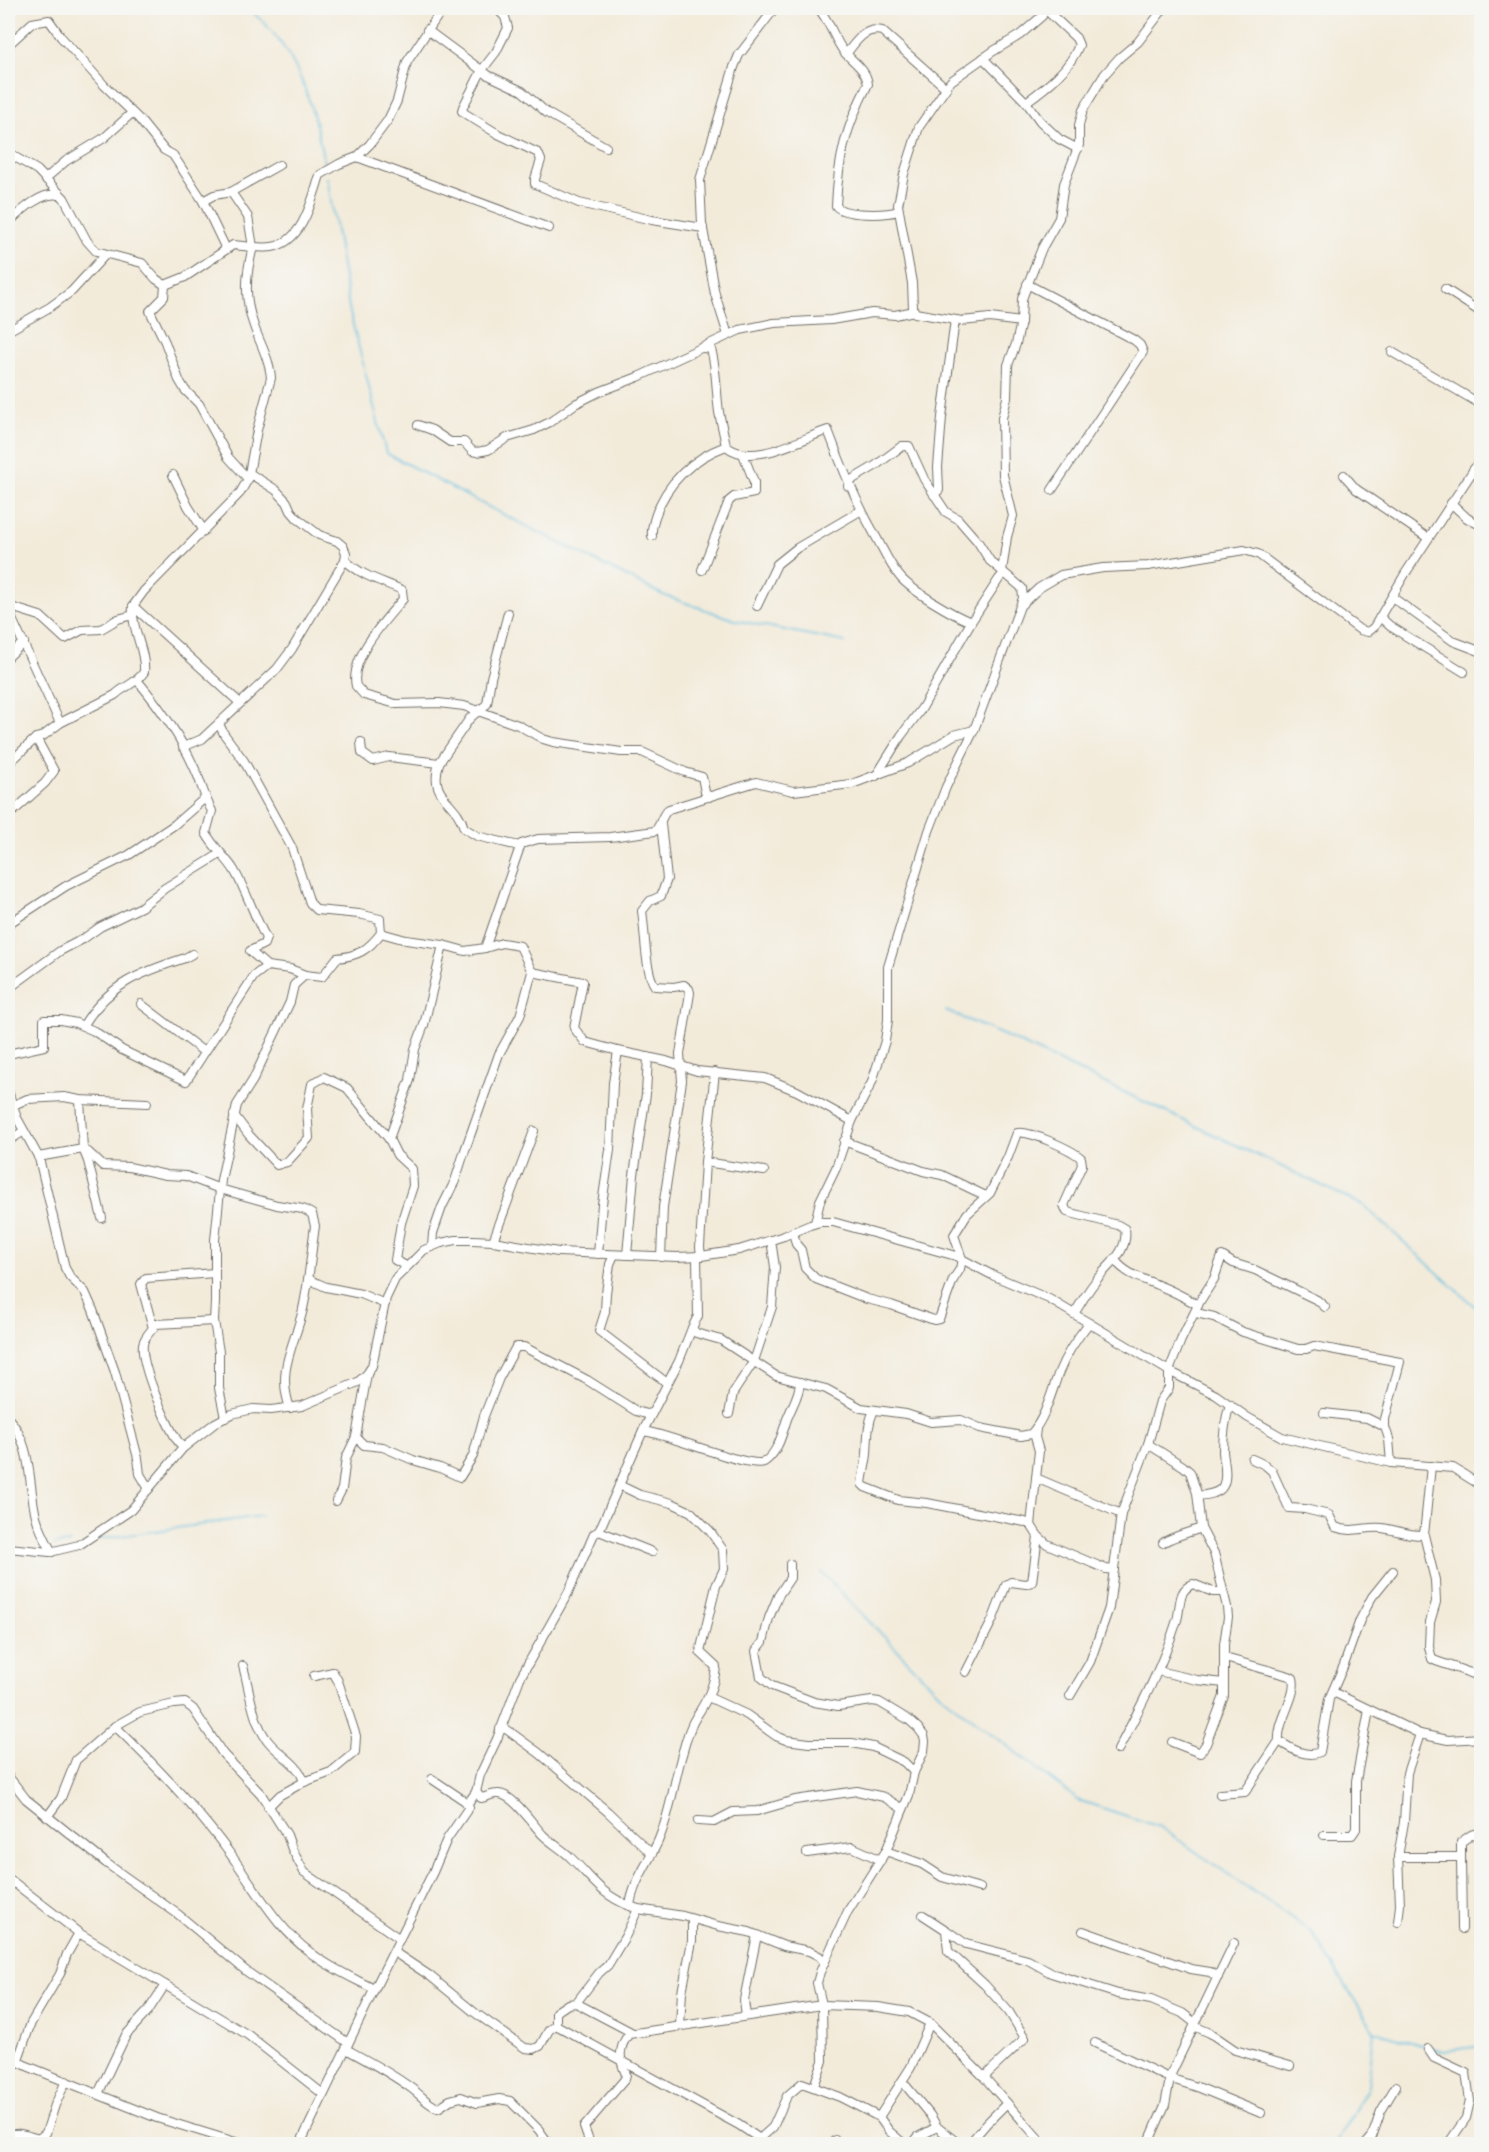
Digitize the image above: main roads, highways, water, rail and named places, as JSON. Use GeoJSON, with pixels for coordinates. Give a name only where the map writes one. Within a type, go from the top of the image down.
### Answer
{"type":"FeatureCollection","features":[{"type":"Feature","properties":{"kind":"waterway"},"geometry":{"type":"LineString","coordinates":[[247,8],[265,23],[279,41],[301,80],[316,124],[325,169]]}},
{"type":"Feature","properties":{"kind":"waterway"},"geometry":{"type":"LineString","coordinates":[[327,177],[350,313],[386,453],[663,595],[735,620],[845,642]]}},
{"type":"Feature","properties":{"kind":"waterway"},"geometry":{"type":"LineString","coordinates":[[946,1011],[1003,1035],[1363,1205],[1482,1313]]}},
{"type":"Feature","properties":{"kind":"waterway"},"geometry":{"type":"LineString","coordinates":[[92,1540],[261,1516]]}},
{"type":"Feature","properties":{"kind":"waterway"},"geometry":{"type":"LineString","coordinates":[[54,1545],[70,1543]]}},
{"type":"Feature","properties":{"kind":"waterway"},"geometry":{"type":"LineString","coordinates":[[821,1572],[940,1694],[1078,1800],[1160,1827],[1312,1932],[1374,2031],[1425,2046]]}},
{"type":"Feature","properties":{"kind":"waterway"},"geometry":{"type":"LineString","coordinates":[[1335,2144],[1368,2087],[1374,2032]]}},
{"type":"Feature","properties":{"kind":"waterway"},"geometry":{"type":"LineString","coordinates":[[1433,2048],[1442,2051],[1482,2046]]}}]}
